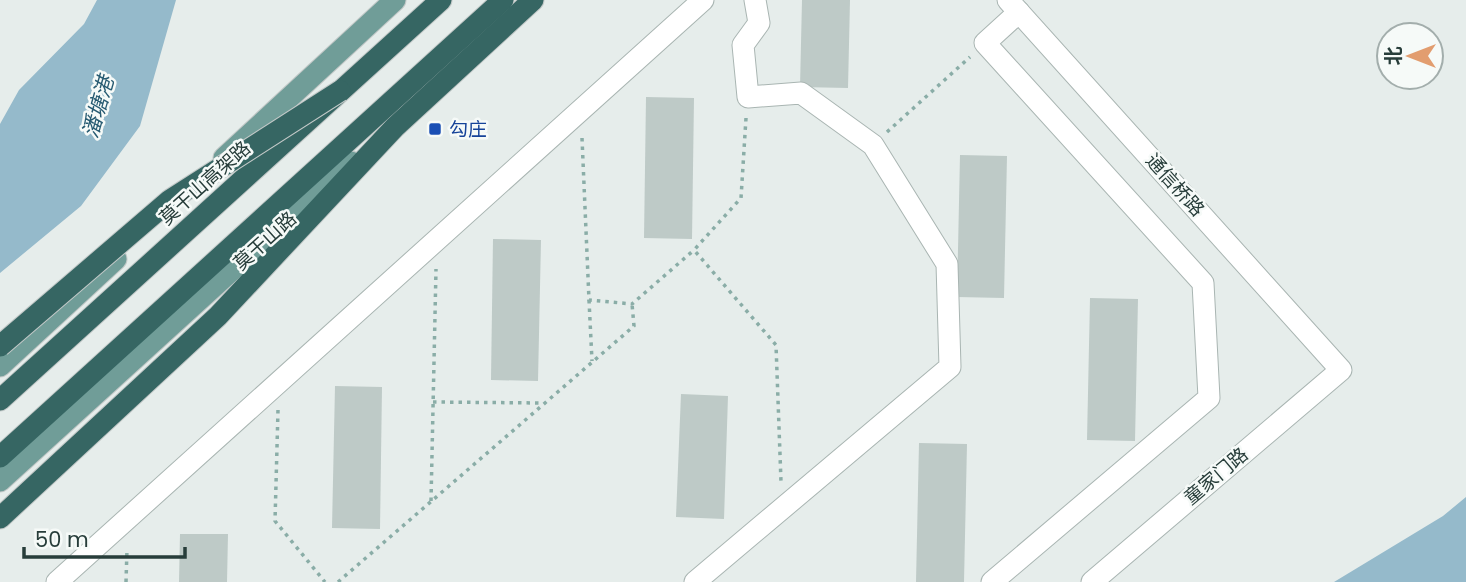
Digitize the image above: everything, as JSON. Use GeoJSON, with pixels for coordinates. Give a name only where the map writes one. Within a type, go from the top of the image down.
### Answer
{"type":"FeatureCollection","features":[{"type":"Feature","properties":{"kind":"highway","name":"莫干山高架路"},"geometry":{"type":"LineString","coordinates":[[0,400],[441,0]]}},
{"type":"Feature","properties":{"kind":"highway"},"geometry":{"type":"LineString","coordinates":[[0,457],[503,0]]}},
{"type":"Feature","properties":{"kind":"highway"},"geometry":{"type":"LineString","coordinates":[[0,518],[218,316],[395,127],[531,0]]}},
{"type":"Feature","properties":{"kind":"highway"},"geometry":{"type":"LineString","coordinates":[[0,346],[170,200],[341,91]]}},
{"type":"Feature","properties":{"kind":"main road"},"geometry":{"type":"LineString","coordinates":[[0,366],[395,0]]}},
{"type":"Feature","properties":{"kind":"main road","name":"莫干山路"},"geometry":{"type":"LineString","coordinates":[[0,481],[531,0]]}},
{"type":"Feature","properties":{"kind":"street"},"geometry":{"type":"LineString","coordinates":[[57,582],[703,0]]}},
{"type":"Feature","properties":{"kind":"street"},"geometry":{"type":"LineString","coordinates":[[695,582],[950,367],[947,264],[873,145],[801,93],[748,97],[743,45],[759,23],[755,0]]}},
{"type":"Feature","properties":{"kind":"street"},"geometry":{"type":"LineString","coordinates":[[992,582],[1209,398],[1203,283],[985,43],[1014,6]]}},
{"type":"Feature","properties":{"kind":"street","name":"通信桥路"},"geometry":{"type":"LineString","coordinates":[[1014,6],[1341,370]]}},
{"type":"Feature","properties":{"kind":"street","name":"童家门路"},"geometry":{"type":"LineString","coordinates":[[1092,582],[1341,370]]}},
{"type":"Feature","properties":{"kind":"path"},"geometry":{"type":"LineString","coordinates":[[873,145],[985,43]]}},
{"type":"Feature","properties":{"kind":"path"},"geometry":{"type":"LineString","coordinates":[[589,300],[632,304],[695,250],[741,198],[748,97]]}},
{"type":"Feature","properties":{"kind":"path"},"geometry":{"type":"LineString","coordinates":[[581,110],[592,362]]}},
{"type":"Feature","properties":{"kind":"path"},"geometry":{"type":"LineString","coordinates":[[431,501],[437,240]]}},
{"type":"Feature","properties":{"kind":"path"},"geometry":{"type":"LineString","coordinates":[[695,250],[776,345],[782,509]]}},
{"type":"Feature","properties":{"kind":"path"},"geometry":{"type":"LineString","coordinates":[[338,582],[634,326],[632,304]]}},
{"type":"Feature","properties":{"kind":"path"},"geometry":{"type":"LineString","coordinates":[[279,382],[275,522],[325,582]]}},
{"type":"Feature","properties":{"kind":"path"},"geometry":{"type":"LineString","coordinates":[[433,402],[544,403]]}},
{"type":"Feature","properties":{"kind":"water","name":"潘塘港"},"geometry":{"type":"Polygon","coordinates":[[[97,0],[176,0],[140,126],[81,206],[0,273],[0,124],[19,90],[84,24],[97,0]]]}},
{"type":"Feature","properties":{"kind":"water"},"geometry":{"type":"Polygon","coordinates":[[[1466,497],[1466,582],[1334,582],[1443,516],[1466,497]]]}},
{"type":"Feature","properties":{"kind":"building"},"geometry":{"type":"Polygon","coordinates":[[[802,0],[850,0],[848,88],[800,87],[802,0]]]}},
{"type":"Feature","properties":{"kind":"building"},"geometry":{"type":"Polygon","coordinates":[[[646,97],[694,98],[692,239],[644,238],[646,97]]]}},
{"type":"Feature","properties":{"kind":"building"},"geometry":{"type":"Polygon","coordinates":[[[960,155],[1007,156],[1004,298],[957,297],[960,155]]]}},
{"type":"Feature","properties":{"kind":"building"},"geometry":{"type":"Polygon","coordinates":[[[493,239],[541,240],[538,381],[491,380],[493,239]]]}},
{"type":"Feature","properties":{"kind":"building"},"geometry":{"type":"Polygon","coordinates":[[[1090,298],[1138,299],[1135,441],[1087,440],[1090,298]]]}},
{"type":"Feature","properties":{"kind":"building"},"geometry":{"type":"Polygon","coordinates":[[[335,386],[382,387],[380,529],[332,528],[335,386]]]}},
{"type":"Feature","properties":{"kind":"building"},"geometry":{"type":"Polygon","coordinates":[[[681,394],[728,396],[724,519],[676,517],[681,394]]]}},
{"type":"Feature","properties":{"kind":"building"},"geometry":{"type":"Polygon","coordinates":[[[919,443],[967,444],[964,582],[916,582],[919,443]]]}},
{"type":"Feature","properties":{"kind":"building"},"geometry":{"type":"Polygon","coordinates":[[[180,534],[228,534],[227,582],[179,582],[180,534]]]}},
{"type":"Feature","properties":{"kind":"place","name":"勾庄"},"geometry":{"type":"Point","coordinates":[435,129]}}]}
